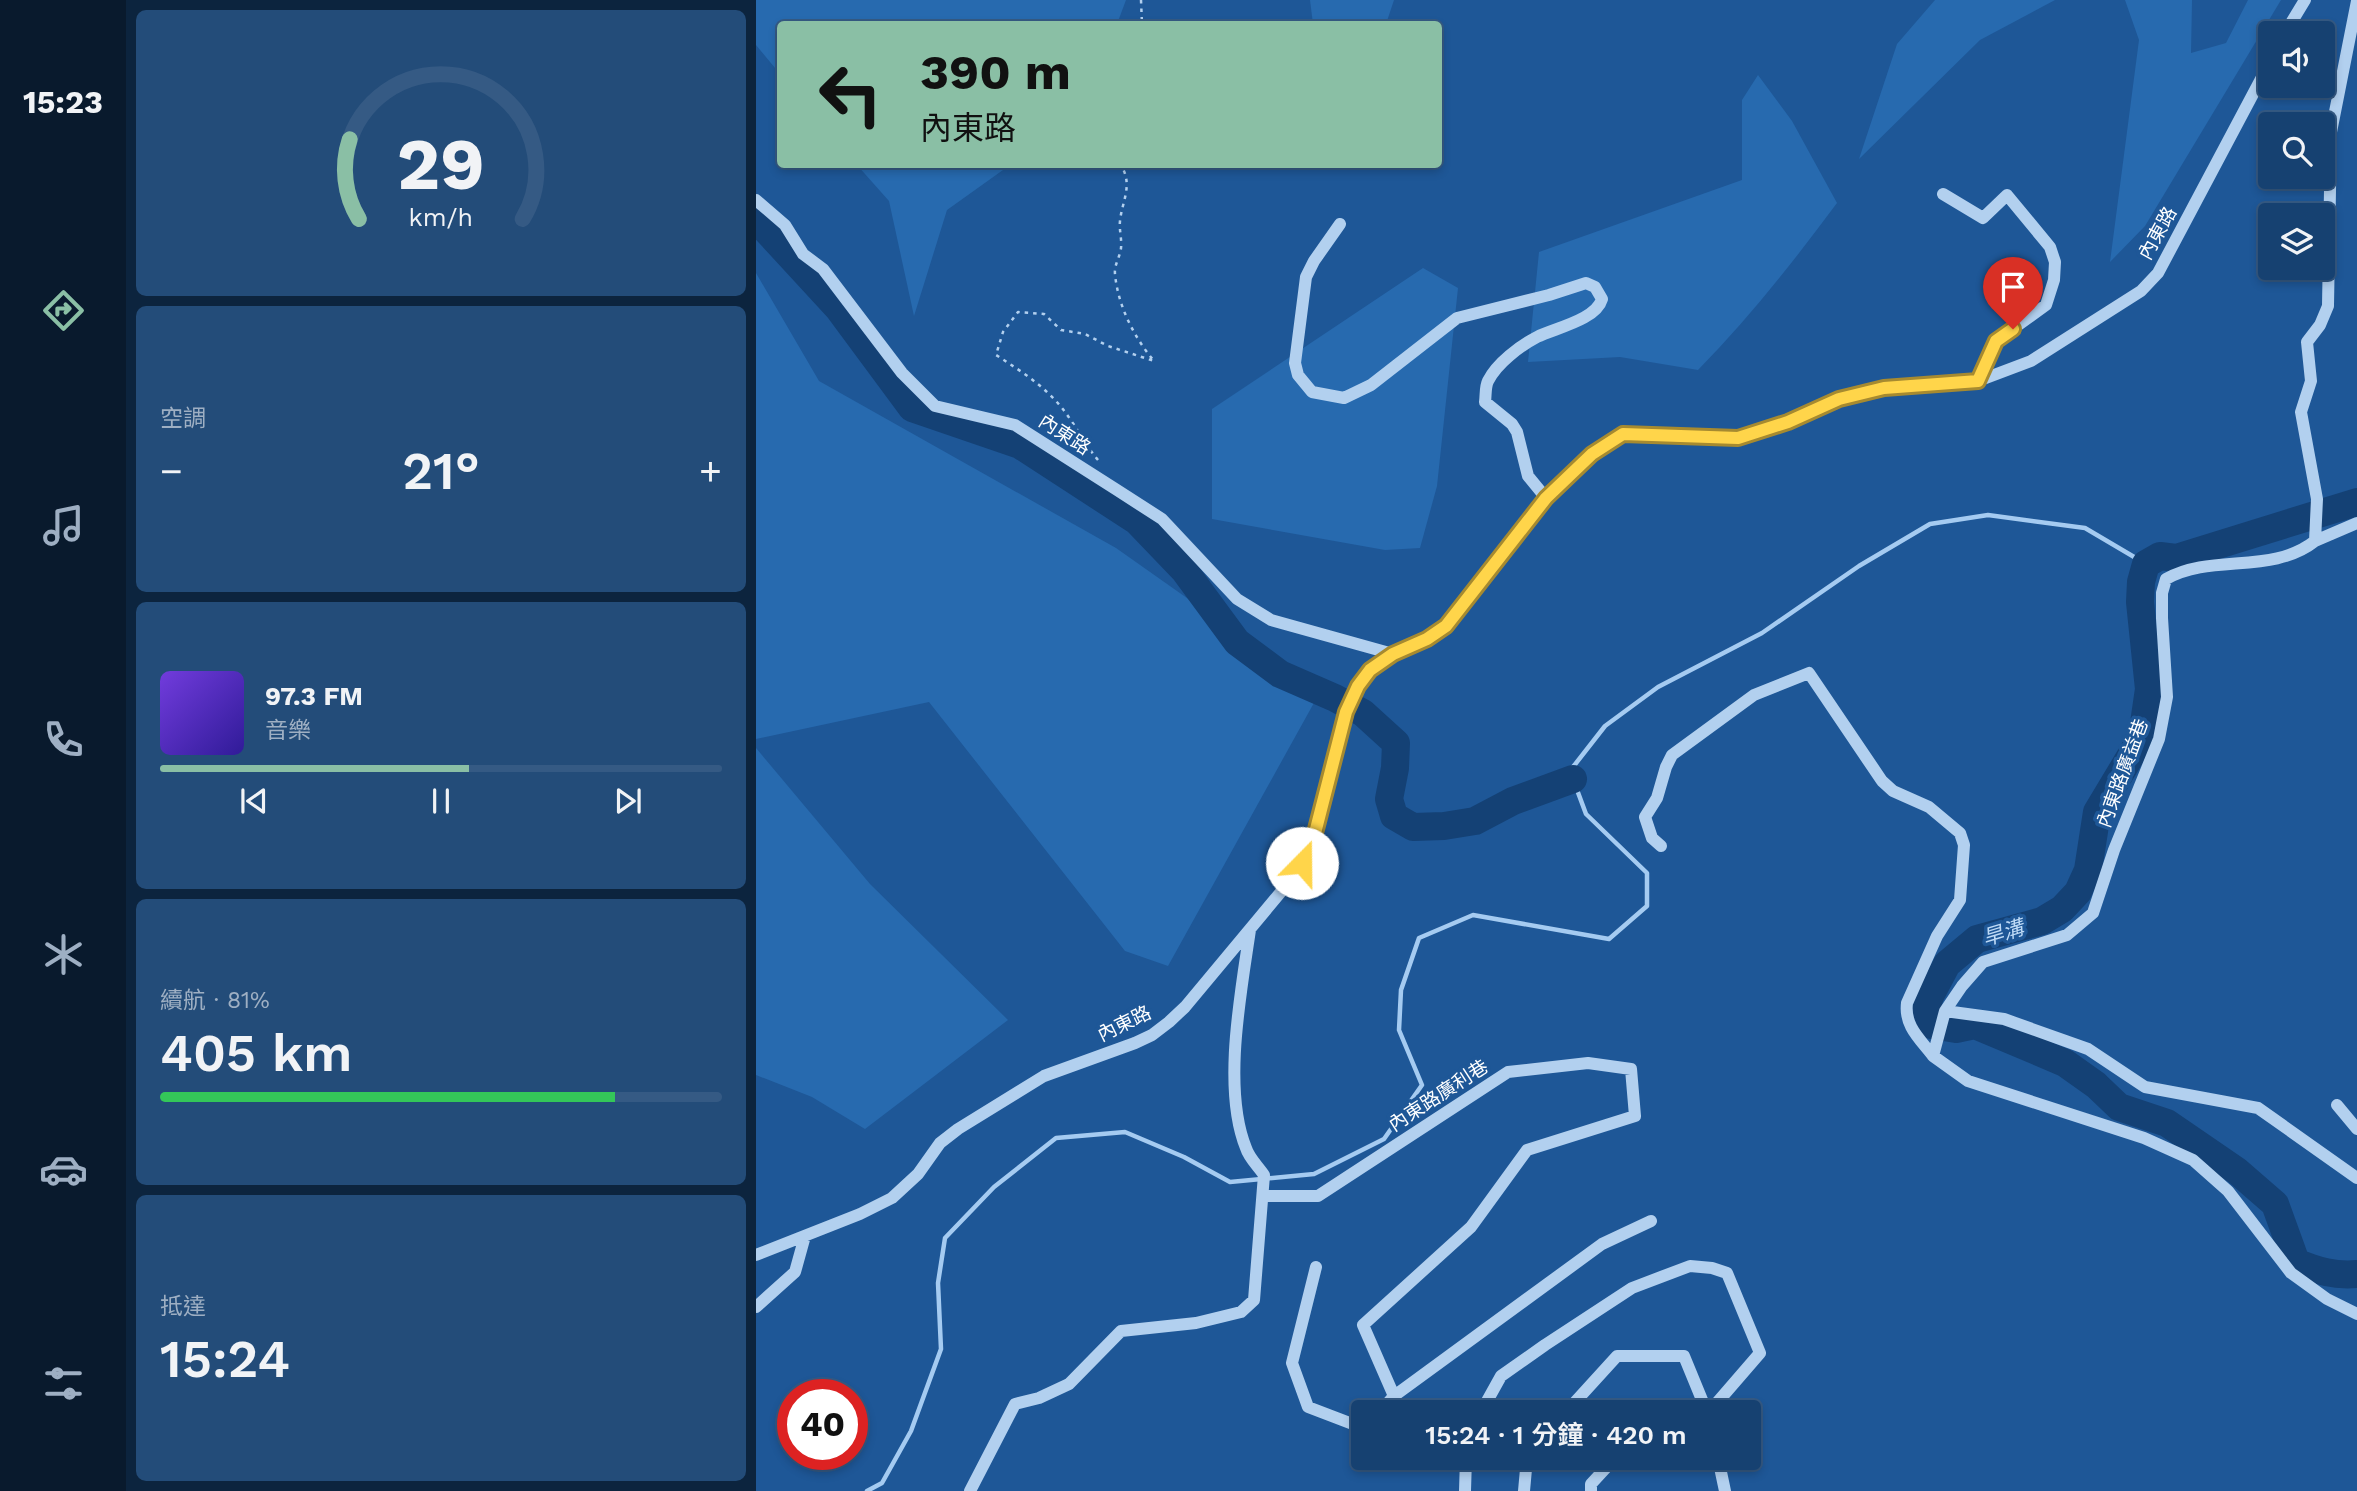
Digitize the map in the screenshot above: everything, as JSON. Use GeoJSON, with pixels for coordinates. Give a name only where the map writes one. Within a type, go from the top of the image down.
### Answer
{"type":"FeatureCollection","features":[{"type":"Feature","properties":{"kind":"street"},"geometry":{"type":"LineString","coordinates":[[2292,21],[2305,0]]}},
{"type":"Feature","properties":{"kind":"street"},"geometry":{"type":"LineString","coordinates":[[2357,1],[2331,132],[2328,306],[2320,325],[2307,342],[2311,381],[2301,412],[2318,499],[2315,541],[2357,523]]}},
{"type":"Feature","properties":{"kind":"street","name":"內東路"},"geometry":{"type":"LineString","coordinates":[[756,1255],[860,1214],[892,1198],[918,1174],[940,1143],[958,1129],[1044,1076],[1135,1044],[1152,1035],[1185,1007],[1302,863],[1314,837],[1346,712],[1370,670],[1393,654],[1427,639],[1446,626],[1546,498],[1592,454],[1623,434],[1738,438],[1788,422],[1839,399],[1872,391],[1978,381],[2031,361],[2141,291],[2158,272],[2258,84]]}},
{"type":"Feature","properties":{"kind":"street"},"geometry":{"type":"LineString","coordinates":[[1943,194],[1983,218],[2007,195],[2050,247],[2055,262],[2054,280],[2046,305],[1996,341],[1978,381]]}},
{"type":"Feature","properties":{"kind":"street","name":"內東路"},"geometry":{"type":"LineString","coordinates":[[756,200],[785,225],[803,254],[823,268],[902,373],[935,406],[1015,425],[1162,519],[1237,599],[1271,620],[1393,654]]}},
{"type":"Feature","properties":{"kind":"street"},"geometry":{"type":"LineString","coordinates":[[1340,225],[1306,277],[1295,363],[1298,375],[1312,392],[1332,397],[1344,398],[1371,385],[1457,318],[1586,283],[1595,287],[1602,299],[1600,306],[1591,315],[1535,338],[1500,364],[1487,383],[1485,402],[1517,432],[1528,476],[1546,498]]}},
{"type":"Feature","properties":{"kind":"street","name":"內東路廣益巷"},"geometry":{"type":"LineString","coordinates":[[1933,1056],[1945,1012],[1962,986],[1983,962],[2067,935],[2093,913],[2114,850],[2159,739],[2167,697],[2162,618],[2162,593],[2166,579],[2180,571],[2219,564],[2268,561],[2301,552],[2315,541]]}},
{"type":"Feature","properties":{"kind":"street"},"geometry":{"type":"LineString","coordinates":[[1661,846],[1652,838],[1645,817],[1657,798],[1672,755],[1754,695],[1809,673],[1882,781],[1893,790],[1929,807],[1960,833],[1964,845],[1960,900],[1937,936],[1907,1003],[1908,1025],[1933,1056],[1968,1081],[2144,1138],[2193,1160],[2228,1191],[2291,1273],[2327,1299],[2357,1314]]}},
{"type":"Feature","properties":{"kind":"street"},"geometry":{"type":"LineString","coordinates":[[970,1491],[1015,1404],[1039,1398],[1069,1384],[1121,1331],[1196,1324],[1241,1312],[1254,1300],[1264,1175],[1246,1150],[1234,1106],[1238,1016],[1251,928]]}},
{"type":"Feature","properties":{"kind":"street"},"geometry":{"type":"LineString","coordinates":[[1945,1012],[2004,1019],[2088,1049],[2146,1087],[2258,1108],[2357,1178]]}},
{"type":"Feature","properties":{"kind":"street","name":"內東路廣利巷"},"geometry":{"type":"LineString","coordinates":[[1262,1196],[1318,1196],[1508,1072],[1588,1063],[1631,1069],[1635,1116],[1527,1150],[1471,1227],[1363,1325],[1394,1396]]}},
{"type":"Feature","properties":{"kind":"street"},"geometry":{"type":"LineString","coordinates":[[2337,1105],[2357,1129]]}},
{"type":"Feature","properties":{"kind":"street"},"geometry":{"type":"LineString","coordinates":[[1390,1400],[1602,1244],[1651,1221]]}},
{"type":"Feature","properties":{"kind":"street"},"geometry":{"type":"LineString","coordinates":[[756,1307],[795,1272],[805,1236]]}},
{"type":"Feature","properties":{"kind":"street"},"geometry":{"type":"LineString","coordinates":[[1488,1400],[1501,1376],[1545,1345],[1632,1288],[1690,1266],[1712,1268],[1727,1273],[1760,1353],[1719,1400]]}},
{"type":"Feature","properties":{"kind":"street"},"geometry":{"type":"LineString","coordinates":[[1315,1267],[1292,1363],[1308,1407],[1351,1423]]}},
{"type":"Feature","properties":{"kind":"street"},"geometry":{"type":"LineString","coordinates":[[1577,1400],[1617,1356],[1684,1356],[1703,1400]]}},
{"type":"Feature","properties":{"kind":"street"},"geometry":{"type":"LineString","coordinates":[[1465,1491],[1466,1470]]}},
{"type":"Feature","properties":{"kind":"street"},"geometry":{"type":"LineString","coordinates":[[1524,1491],[1526,1470]]}},
{"type":"Feature","properties":{"kind":"street"},"geometry":{"type":"LineString","coordinates":[[1591,1491],[1591,1484],[1604,1470]]}},
{"type":"Feature","properties":{"kind":"street"},"geometry":{"type":"LineString","coordinates":[[1721,1470],[1725,1491]]}},
{"type":"Feature","properties":{"kind":"path"},"geometry":{"type":"LineString","coordinates":[[1141,0],[1142,21]]}},
{"type":"Feature","properties":{"kind":"path"},"geometry":{"type":"LineString","coordinates":[[1098,478],[1098,460],[1055,400],[1038,382],[996,355],[1003,332],[1018,312],[1044,314],[1061,330],[1085,334],[1108,346],[1154,361],[1139,343],[1128,320],[1114,271],[1122,247],[1119,222],[1125,198],[1126,173],[1123,168]]}},
{"type":"Feature","properties":{"kind":"shaded area"},"geometry":{"type":"Polygon","coordinates":[[[756,0],[1126,0],[1118,21],[777,21],[777,70],[756,45],[756,0]]]}},
{"type":"Feature","properties":{"kind":"shaded area"},"geometry":{"type":"Polygon","coordinates":[[[1310,0],[1394,0],[1387,21],[1313,21],[1310,0]]]}},
{"type":"Feature","properties":{"kind":"shaded area"},"geometry":{"type":"Polygon","coordinates":[[[1935,0],[2055,0],[1980,40],[1859,159],[1897,44],[1935,0]]]}},
{"type":"Feature","properties":{"kind":"shaded area"},"geometry":{"type":"Polygon","coordinates":[[[2125,0],[2192,0],[2191,53],[2226,43],[2248,0],[2281,0],[2268,21],[2258,21],[2258,38],[2145,226],[2110,262],[2139,40],[2125,0]]]}},
{"type":"Feature","properties":{"kind":"shaded area"},"geometry":{"type":"Polygon","coordinates":[[[1758,75],[1792,121],[1837,203],[1788,268],[1698,370],[1620,357],[1528,362],[1539,252],[1742,180],[1742,100],[1758,75]]]}},
{"type":"Feature","properties":{"kind":"shaded area"},"geometry":{"type":"Polygon","coordinates":[[[860,168],[1006,168],[947,210],[914,316],[889,201],[860,168]]]}},
{"type":"Feature","properties":{"kind":"shaded area"},"geometry":{"type":"Polygon","coordinates":[[[1423,268],[1458,288],[1437,486],[1420,548],[1385,550],[1212,519],[1212,409],[1423,268]]]}},
{"type":"Feature","properties":{"kind":"shaded area"},"geometry":{"type":"Polygon","coordinates":[[[756,273],[819,381],[1116,548],[1320,692],[1168,966],[1125,951],[929,702],[756,739],[756,273]]]}},
{"type":"Feature","properties":{"kind":"shaded area"},"geometry":{"type":"Polygon","coordinates":[[[756,748],[870,884],[1008,1020],[865,1129],[812,1097],[756,1075],[756,748]]]}},
{"type":"Feature","properties":{"kind":"waterway"},"geometry":{"type":"LineString","coordinates":[[756,219],[838,308],[912,408],[1020,445],[1137,521],[1184,570],[1237,642],[1280,674],[1363,713],[1396,743],[1395,768],[1389,799],[1394,816],[1413,827],[1475,821],[1513,801],[1573,779]]}},
{"type":"Feature","properties":{"kind":"waterway","name":"旱溝"},"geometry":{"type":"LineString","coordinates":[[2357,502],[2176,558],[2160,556],[2146,564],[2141,582],[2140,602],[2149,689],[2142,737],[2097,812],[2088,870],[2078,892],[2062,909],[2042,921],[1977,939],[1947,964],[1930,996],[1926,1010],[1931,1025],[1956,1029],[1975,1025],[2065,1063],[2096,1085],[2119,1107],[2167,1123],[2237,1171],[2275,1204],[2296,1262],[2326,1272],[2357,1274]]}},
{"type":"Feature","properties":{"kind":"waterway"},"geometry":{"type":"LineString","coordinates":[[867,1491],[882,1483],[911,1431],[941,1349],[938,1283],[945,1238],[994,1187],[1056,1138],[1125,1132],[1184,1157],[1230,1182],[1314,1174],[1384,1139],[1422,1085],[1399,1030],[1401,990],[1419,938],[1473,915],[1609,939],[1647,906],[1647,873],[1586,814],[1573,779],[1573,767],[1605,726],[1658,687],[1762,633],[1859,566],[1930,524],[1988,515],[2085,528],[2146,564]]}},
{"type":"Feature","properties":{"kind":"route"},"geometry":{"type":"LineString","coordinates":[[1302,863],[1314,837],[1346,712],[1358,686],[1370,670],[1393,654],[1427,639],[1446,626],[1546,498],[1592,454],[1623,434],[1738,438],[1788,422],[1839,399],[1884,388],[1978,381],[1996,341],[2013,329]]}}]}
